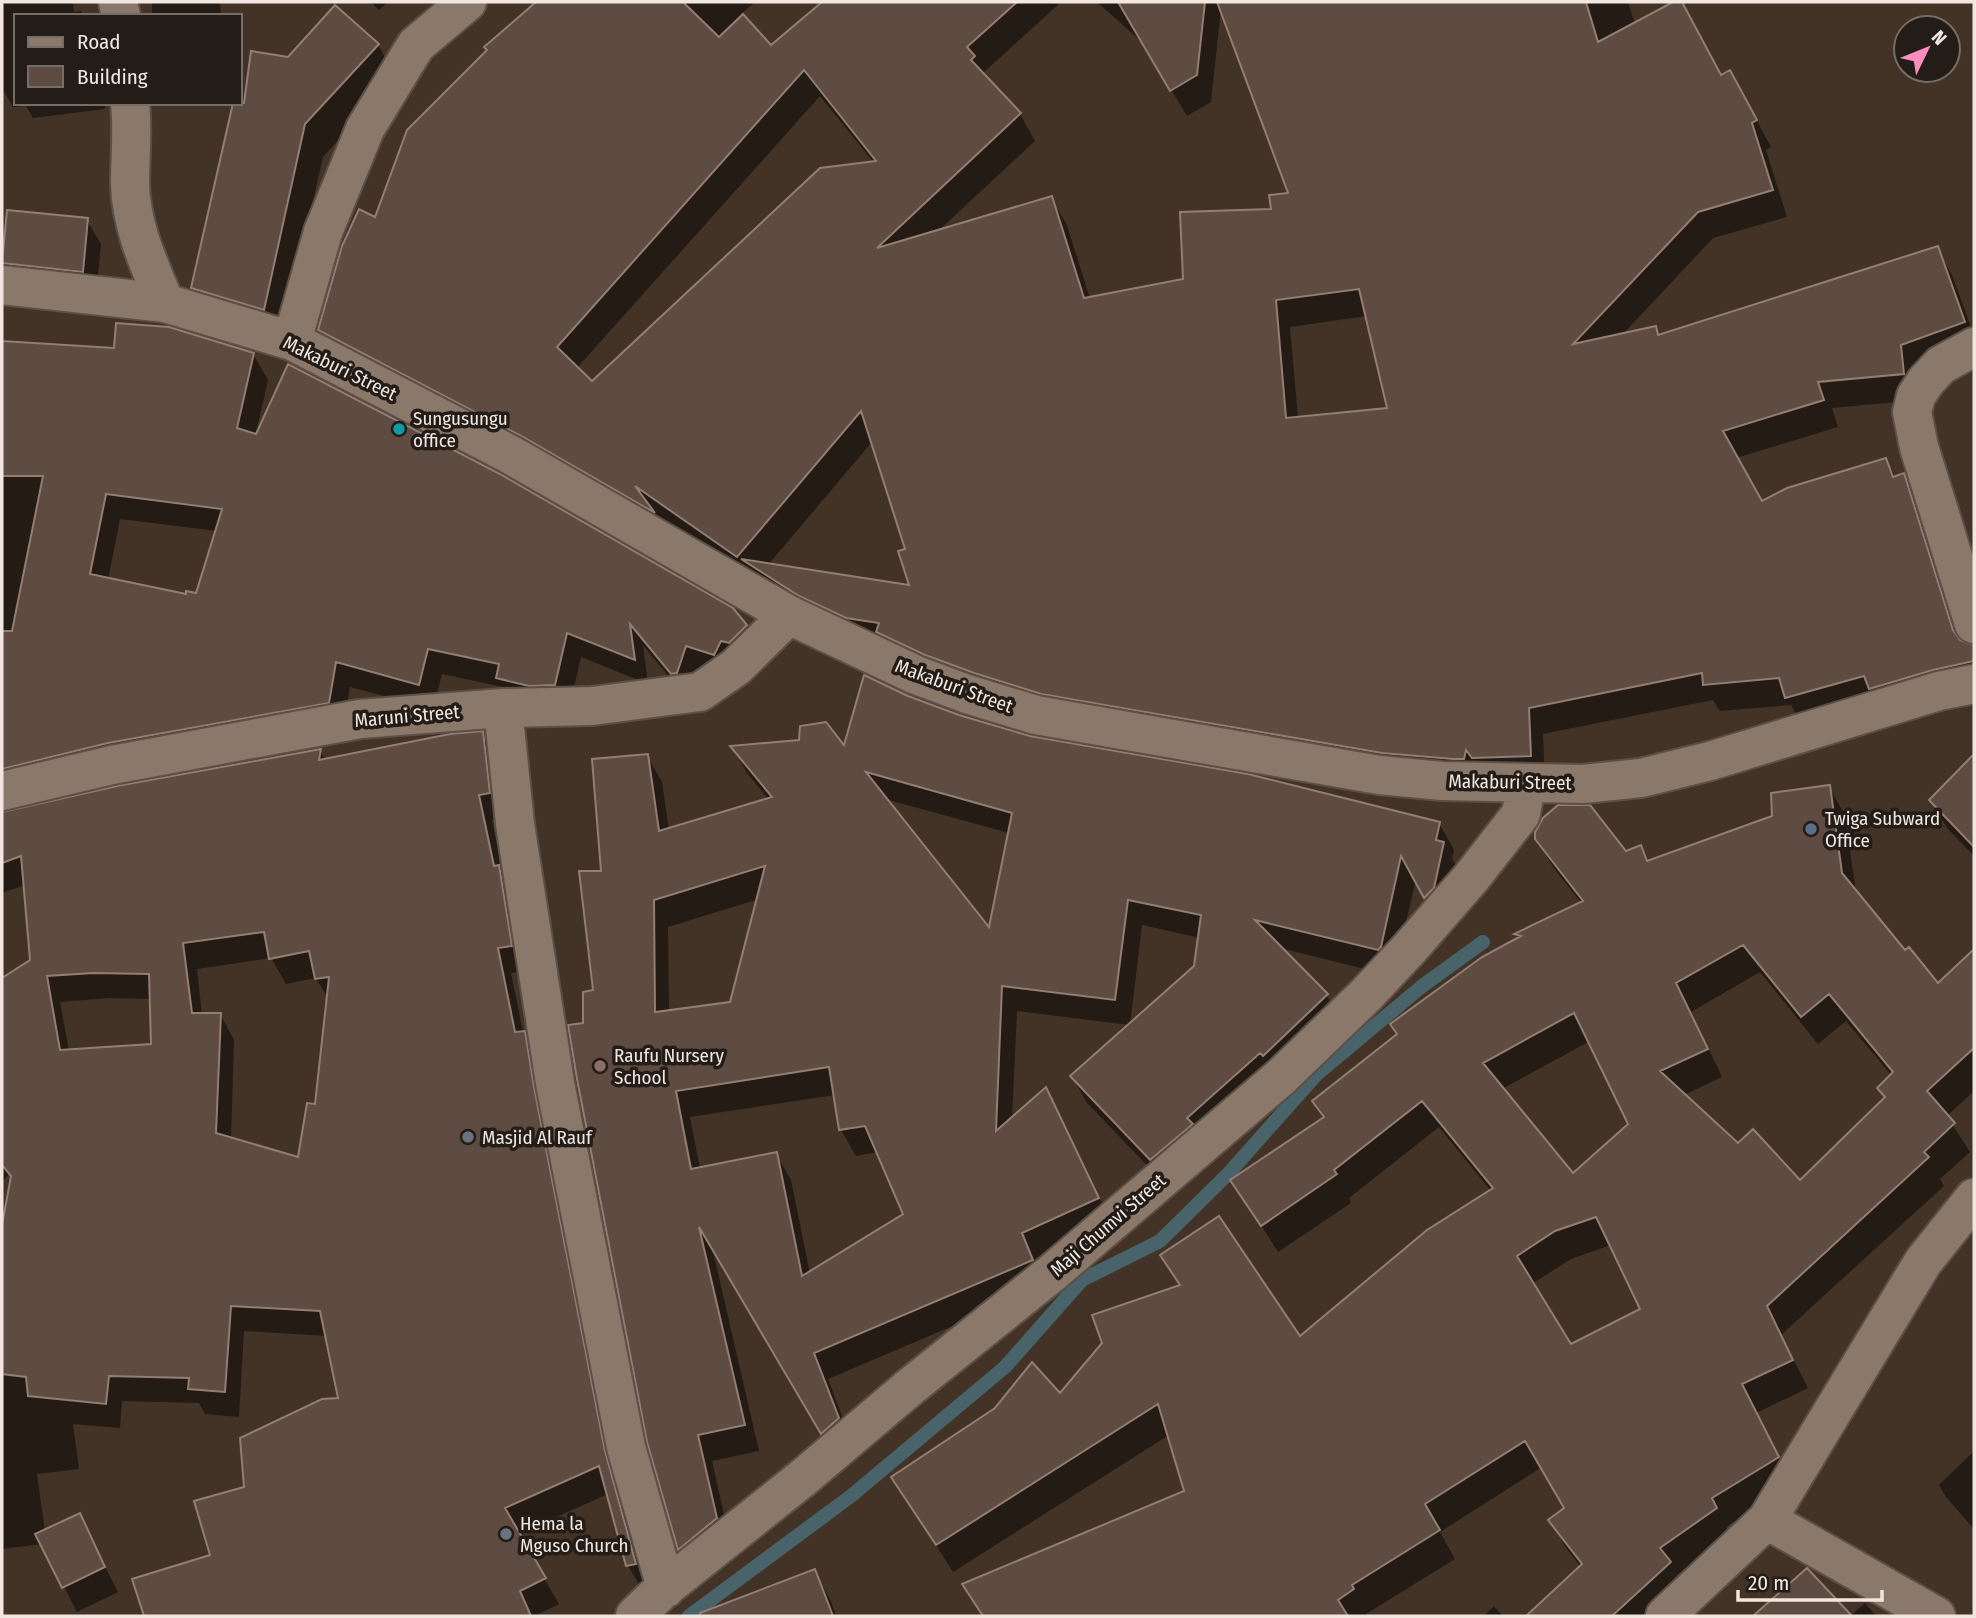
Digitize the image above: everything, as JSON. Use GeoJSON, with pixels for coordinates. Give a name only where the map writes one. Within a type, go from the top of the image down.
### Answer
{"type":"FeatureCollection","features":[{"type":"Feature","properties":{"kind":"street"},"geometry":{"type":"LineString","coordinates":[[292,341],[323,232],[365,129],[416,45],[467,2]]}},
{"type":"Feature","properties":{"kind":"street"},"geometry":{"type":"LineString","coordinates":[[130,105],[130,187],[136,227],[165,303]]}},
{"type":"Feature","properties":{"kind":"street","name":"Makaburi Street"},"geometry":{"type":"LineString","coordinates":[[2,285],[165,303],[292,341],[510,455],[789,615],[916,674],[967,694],[1036,715],[1379,775],[1442,781],[1583,784],[1641,778],[1710,761],[1939,691],[1974,684]]}},
{"type":"Feature","properties":{"kind":"street"},"geometry":{"type":"LineString","coordinates":[[1974,347],[1941,365],[1916,396],[1912,412],[1919,447],[1974,624]]}},
{"type":"Feature","properties":{"kind":"street","name":"Maruni Street"},"geometry":{"type":"LineString","coordinates":[[2,790],[112,765],[360,719],[503,708],[592,706],[700,692],[736,667],[789,615]]}},
{"type":"Feature","properties":{"kind":"street"},"geometry":{"type":"LineString","coordinates":[[503,708],[517,837],[555,1083],[626,1447],[666,1588]]}},
{"type":"Feature","properties":{"kind":"street","name":"Maji Chumvi Street"},"geometry":{"type":"LineString","coordinates":[[635,1616],[1052,1273],[1281,1077],[1374,987],[1471,878],[1521,814],[1526,784]]}},
{"type":"Feature","properties":{"kind":"street"},"geometry":{"type":"LineString","coordinates":[[1665,1616],[1767,1520],[1923,1262],[1974,1198]]}},
{"type":"Feature","properties":{"kind":"street"},"geometry":{"type":"LineString","coordinates":[[1767,1520],[1936,1616]]}},
{"type":"Feature","properties":{"kind":"building"},"geometry":{"type":"Polygon","coordinates":[[[536,2],[683,2],[719,37],[743,14],[771,45],[822,2],[1017,2],[967,47],[975,56],[971,60],[1021,113],[877,248],[1052,196],[1084,298],[1183,279],[1180,212],[1271,209],[1269,195],[1288,193],[1217,2],[1586,2],[1598,42],[1673,2],[1682,2],[1721,75],[1730,70],[1757,120],[1752,123],[1773,190],[1698,212],[1573,344],[1656,326],[1658,335],[1938,246],[1965,322],[1901,345],[1904,374],[1818,382],[1824,400],[1723,431],[1762,501],[1787,488],[1886,458],[1893,477],[1904,473],[1953,630],[1960,640],[1974,645],[1974,661],[1869,689],[1864,676],[1785,698],[1779,678],[1703,685],[1702,673],[1529,708],[1531,756],[1472,758],[1466,750],[1464,759],[1453,759],[1382,753],[1041,694],[925,655],[876,632],[879,623],[846,618],[799,596],[741,559],[909,585],[898,551],[905,549],[861,411],[737,557],[635,486],[655,513],[521,436],[318,330],[342,246],[359,209],[375,217],[407,130],[487,50],[484,47],[536,2]],[[804,70],[557,347],[592,381],[820,168],[876,161],[804,70]],[[1359,289],[1276,300],[1286,418],[1387,408],[1359,289]]]}},
{"type":"Feature","properties":{"kind":"building"},"geometry":{"type":"Polygon","coordinates":[[[1118,2],[1205,2],[1197,75],[1170,91],[1118,2]]]}},
{"type":"Feature","properties":{"kind":"building"},"geometry":{"type":"Polygon","coordinates":[[[335,5],[379,44],[305,124],[264,310],[191,288],[233,105],[244,103],[251,51],[288,57],[335,5]]]}},
{"type":"Feature","properties":{"kind":"building"},"geometry":{"type":"Polygon","coordinates":[[[7,210],[88,218],[83,272],[2,263],[7,210]]]}},
{"type":"Feature","properties":{"kind":"building"},"geometry":{"type":"Polygon","coordinates":[[[116,323],[169,327],[254,353],[237,428],[256,434],[288,364],[500,474],[733,608],[747,625],[729,643],[721,641],[714,655],[686,646],[677,673],[671,674],[630,624],[635,660],[567,633],[555,685],[529,686],[496,678],[499,664],[428,649],[419,685],[336,662],[329,703],[108,743],[2,769],[2,631],[12,631],[43,476],[2,476],[2,341],[114,348],[116,323]],[[106,494],[90,574],[186,594],[186,591],[196,593],[222,509],[106,494]]]}},
{"type":"Feature","properties":{"kind":"building"},"geometry":{"type":"Polygon","coordinates":[[[864,675],[908,696],[959,715],[1030,736],[1248,774],[1440,822],[1436,840],[1444,842],[1434,888],[1424,898],[1401,856],[1381,947],[1378,950],[1255,920],[1328,994],[1263,1056],[1260,1053],[1187,1118],[1193,1124],[1150,1160],[1070,1076],[1194,966],[1201,915],[1128,900],[1115,1000],[1002,986],[996,1131],[1046,1087],[1099,1198],[1022,1233],[1033,1260],[814,1353],[839,1418],[821,1434],[699,1227],[745,1425],[698,1435],[717,1518],[678,1550],[647,1442],[568,1025],[583,1023],[583,992],[593,990],[579,871],[601,871],[592,759],[648,754],[659,831],[772,797],[730,746],[799,740],[800,726],[826,722],[844,745],[864,675]],[[866,772],[989,927],[1012,813],[866,772]],[[765,866],[654,900],[655,1012],[730,1002],[765,866]],[[829,1067],[676,1091],[691,1169],[777,1152],[802,1276],[903,1214],[865,1126],[839,1130],[829,1067]]]}},
{"type":"Feature","properties":{"kind":"building"},"geometry":{"type":"Polygon","coordinates":[[[483,731],[490,793],[479,795],[494,866],[499,865],[512,946],[498,948],[515,1032],[525,1031],[605,1451],[636,1564],[626,1566],[599,1466],[505,1508],[546,1578],[520,1591],[531,1616],[144,1616],[132,1579],[210,1555],[194,1501],[244,1487],[240,1438],[322,1399],[338,1398],[320,1311],[231,1306],[225,1392],[188,1389],[189,1378],[109,1376],[106,1404],[28,1396],[26,1377],[2,1374],[2,1225],[11,1176],[2,1165],[2,978],[30,960],[21,856],[2,863],[2,812],[117,786],[321,749],[319,760],[450,734],[483,731]],[[264,932],[183,943],[192,1013],[221,1013],[216,1133],[298,1157],[307,1103],[315,1104],[329,977],[315,979],[309,951],[269,959],[264,932]],[[149,974],[47,976],[60,1050],[151,1044],[149,974]]]}},
{"type":"Feature","properties":{"kind":"building"},"geometry":{"type":"Polygon","coordinates":[[[1974,754],[1974,847],[1929,800],[1974,754]]]}},
{"type":"Feature","properties":{"kind":"building"},"geometry":{"type":"Polygon","coordinates":[[[1830,785],[1842,873],[1905,950],[1909,947],[1938,983],[1974,949],[1974,1048],[1927,1091],[1955,1123],[1924,1152],[1929,1157],[1767,1306],[1793,1360],[1742,1384],[1779,1457],[1712,1498],[1717,1508],[1660,1548],[1671,1562],[1612,1616],[1526,1616],[1582,1564],[1548,1520],[1564,1508],[1525,1441],[1425,1504],[1440,1530],[1352,1585],[1354,1589],[1338,1600],[1348,1616],[983,1616],[962,1584],[1184,1491],[1158,1404],[936,1545],[891,1477],[995,1408],[1032,1362],[1060,1393],[1102,1343],[1092,1315],[1180,1285],[1160,1255],[1219,1216],[1300,1336],[1427,1230],[1493,1188],[1422,1101],[1334,1170],[1337,1174],[1261,1226],[1230,1180],[1324,1117],[1312,1101],[1397,1034],[1390,1024],[1482,957],[1521,936],[1514,934],[1583,901],[1535,839],[1535,832],[1543,818],[1558,805],[1590,805],[1626,851],[1641,845],[1647,861],[1772,816],[1771,793],[1830,785]],[[1743,945],[1676,983],[1708,1049],[1660,1071],[1738,1143],[1753,1129],[1800,1180],[1885,1097],[1877,1088],[1893,1072],[1829,994],[1801,1017],[1743,945]],[[1574,1013],[1483,1063],[1573,1173],[1628,1124],[1574,1013]],[[1596,1217],[1555,1231],[1517,1256],[1571,1344],[1640,1309],[1596,1217]]]}},
{"type":"Feature","properties":{"kind":"building"},"geometry":{"type":"Polygon","coordinates":[[[80,1513],[105,1567],[62,1588],[35,1534],[80,1513]]]}},
{"type":"Feature","properties":{"kind":"building"},"geometry":{"type":"Polygon","coordinates":[[[1807,1568],[1852,1616],[1753,1616],[1807,1568]]]}},
{"type":"Feature","properties":{"kind":"building"},"geometry":{"type":"Polygon","coordinates":[[[815,1569],[833,1616],[700,1616],[700,1613],[815,1569]]]}},
{"type":"Feature","properties":{"kind":"waterway"},"geometry":{"type":"LineString","coordinates":[[689,1616],[851,1496],[1005,1367],[1082,1280],[1160,1241],[1229,1173],[1316,1075],[1421,987],[1483,942]]}},
{"type":"Feature","properties":{"kind":"waterway"},"geometry":{"type":"LineString","coordinates":[[619,1306],[632,1358]]}},
{"type":"Feature","properties":{"kind":"waterway"},"geometry":{"type":"LineString","coordinates":[[646,1426],[647,1472]]}},
{"type":"Feature","properties":{"kind":"place","name":"Sungusungu office"},"geometry":{"type":"Point","coordinates":[399,429]}},
{"type":"Feature","properties":{"kind":"place","name":"Twiga Subward Office"},"geometry":{"type":"Point","coordinates":[1811,829]}},
{"type":"Feature","properties":{"kind":"place","name":"Raufu Nursery School"},"geometry":{"type":"Point","coordinates":[600,1066]}},
{"type":"Feature","properties":{"kind":"place","name":"Masjid Al Rauf"},"geometry":{"type":"Point","coordinates":[468,1137]}},
{"type":"Feature","properties":{"kind":"place","name":"Hema la Mguso Church"},"geometry":{"type":"Point","coordinates":[506,1534]}}]}
